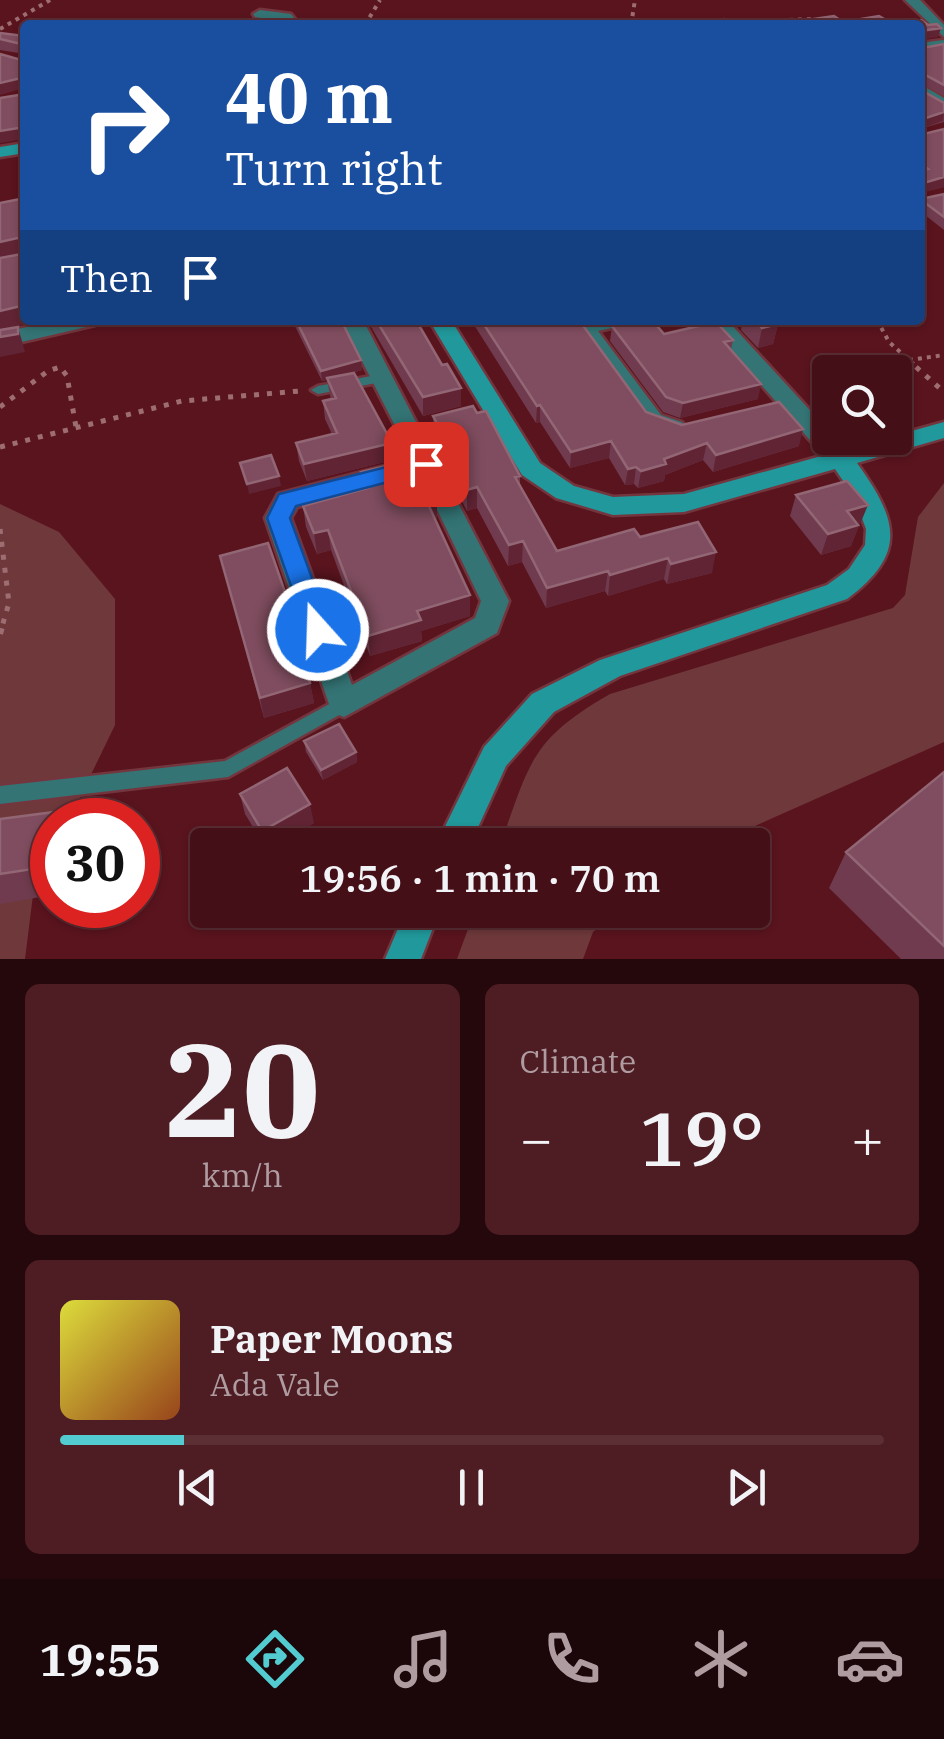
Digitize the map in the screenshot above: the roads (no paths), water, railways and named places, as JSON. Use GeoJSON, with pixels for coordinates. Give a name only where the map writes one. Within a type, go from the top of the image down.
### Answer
{"type":"FeatureCollection","features":[{"type":"Feature","properties":{"kind":"street"},"geometry":{"type":"LineString","coordinates":[[912,0],[938,25]]}},
{"type":"Feature","properties":{"kind":"street"},"geometry":{"type":"LineString","coordinates":[[260,14],[289,20]]}},
{"type":"Feature","properties":{"kind":"street"},"geometry":{"type":"LineString","coordinates":[[0,340],[66,325]]}},
{"type":"Feature","properties":{"kind":"street"},"geometry":{"type":"LineString","coordinates":[[355,325],[382,378],[418,428],[426,464],[494,601],[487,625],[344,704],[278,518],[287,500],[426,464]]}},
{"type":"Feature","properties":{"kind":"street"},"geometry":{"type":"LineString","coordinates":[[442,325],[485,412],[538,474],[565,492],[613,506],[684,503],[944,430]]}},
{"type":"Feature","properties":{"kind":"street"},"geometry":{"type":"LineString","coordinates":[[583,325],[654,420],[678,430],[702,425]]}},
{"type":"Feature","properties":{"kind":"street"},"geometry":{"type":"LineString","coordinates":[[461,828],[496,757],[543,703],[610,668],[837,592],[863,575],[878,544],[877,510],[840,458],[719,325]]}},
{"type":"Feature","properties":{"kind":"street"},"geometry":{"type":"LineString","coordinates":[[755,412],[790,403]]}},
{"type":"Feature","properties":{"kind":"street"},"geometry":{"type":"LineString","coordinates":[[403,959],[416,928]]}},
{"type":"Feature","properties":{"kind":"lane"},"geometry":{"type":"LineString","coordinates":[[318,390],[382,378]]}},
{"type":"Feature","properties":{"kind":"lane"},"geometry":{"type":"LineString","coordinates":[[0,795],[228,769],[344,704]]}}]}
